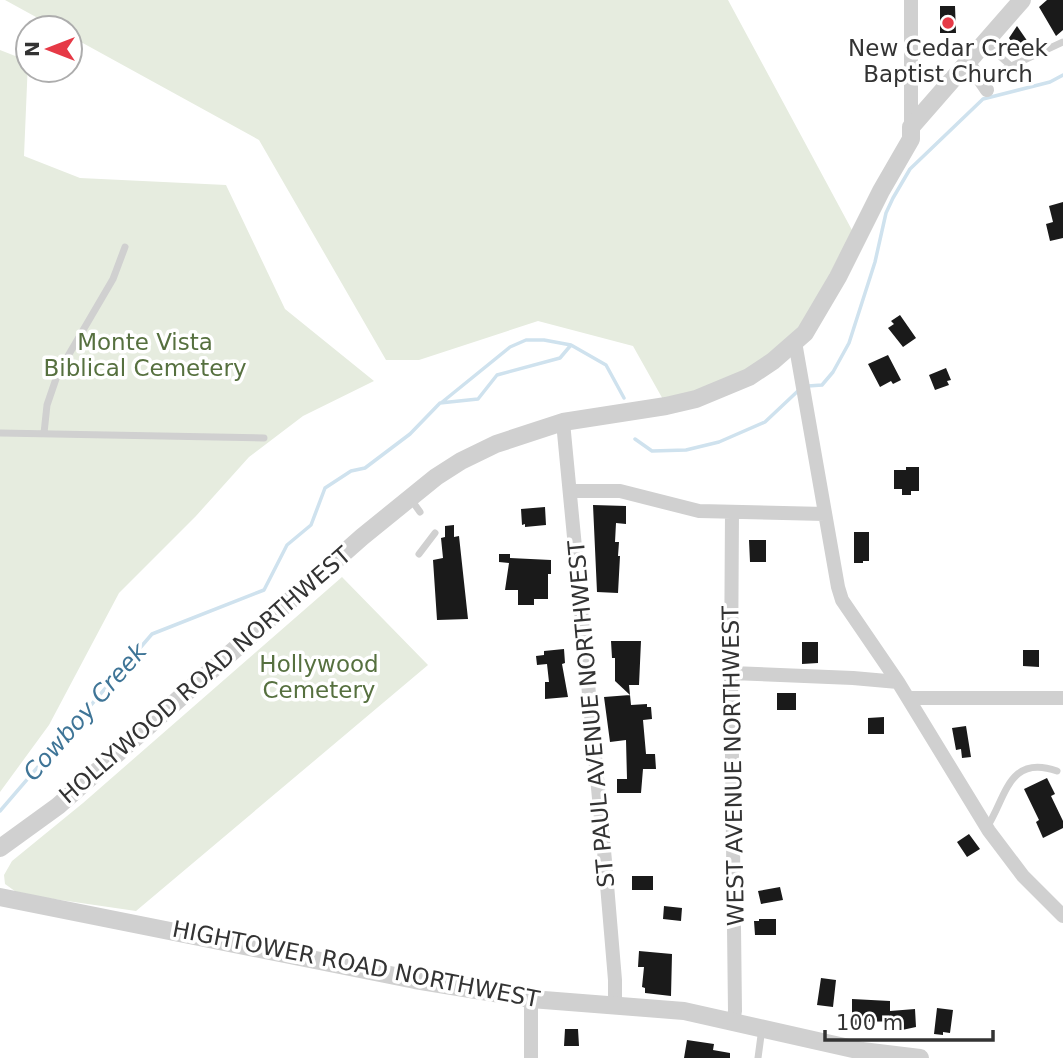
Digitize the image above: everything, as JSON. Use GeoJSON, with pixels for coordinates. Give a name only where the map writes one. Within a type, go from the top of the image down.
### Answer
{"type":"FeatureCollection","features":[{"type":"Feature","properties":{"kind":"street"},"geometry":{"type":"LineString","coordinates":[[911,0],[911,128]]}},
{"type":"Feature","properties":{"kind":"street","name":"HOLLYWOOD ROAD NORTHWEST"},"geometry":{"type":"LineString","coordinates":[[0,848],[58,806],[386,523],[415,505],[461,461],[496,444],[563,422],[696,399],[748,377],[796,342],[805,333],[838,277],[881,191],[911,139],[911,128],[1022,0]]}},
{"type":"Feature","properties":{"kind":"street"},"geometry":{"type":"LineString","coordinates":[[968,62],[984,85]]}},
{"type":"Feature","properties":{"kind":"street"},"geometry":{"type":"LineString","coordinates":[[796,342],[842,600],[898,682],[987,828],[1023,876],[1063,916]]}},
{"type":"Feature","properties":{"kind":"street","name":"ST PAUL AVENUE NORTHWEST"},"geometry":{"type":"LineString","coordinates":[[563,422],[606,874],[615,1007]]}},
{"type":"Feature","properties":{"kind":"street"},"geometry":{"type":"LineString","coordinates":[[570,491],[620,491],[699,511],[825,514]]}},
{"type":"Feature","properties":{"kind":"street","name":"WEST AVENUE NORTHWEST"},"geometry":{"type":"LineString","coordinates":[[732,512],[733,1021]]}},
{"type":"Feature","properties":{"kind":"street"},"geometry":{"type":"LineString","coordinates":[[731,673],[898,682]]}},
{"type":"Feature","properties":{"kind":"street"},"geometry":{"type":"LineString","coordinates":[[908,698],[1063,698]]}},
{"type":"Feature","properties":{"kind":"street","name":"HIGHTOWER ROAD NORTHWEST"},"geometry":{"type":"LineString","coordinates":[[0,897],[415,980],[531,999],[684,1011],[862,1051],[920,1058]]}},
{"type":"Feature","properties":{"kind":"street"},"geometry":{"type":"LineString","coordinates":[[531,999],[531,1058]]}},
{"type":"Feature","properties":{"kind":"lane"},"geometry":{"type":"LineString","coordinates":[[984,85],[1012,67],[1063,42]]}},
{"type":"Feature","properties":{"kind":"lane"},"geometry":{"type":"LineString","coordinates":[[985,43],[1012,67]]}},
{"type":"Feature","properties":{"kind":"lane"},"geometry":{"type":"LineString","coordinates":[[44,433],[47,405],[58,373],[113,279],[125,247]]}},
{"type":"Feature","properties":{"kind":"lane"},"geometry":{"type":"LineString","coordinates":[[0,433],[264,438]]}},
{"type":"Feature","properties":{"kind":"lane"},"geometry":{"type":"LineString","coordinates":[[419,554],[435,533]]}},
{"type":"Feature","properties":{"kind":"lane"},"geometry":{"type":"LineString","coordinates":[[987,828],[999,798],[1014,777],[1027,770],[1045,767],[1057,771]]}},
{"type":"Feature","properties":{"kind":"lane"},"geometry":{"type":"LineString","coordinates":[[758,1058],[762,1027]]}},
{"type":"Feature","properties":{"kind":"green space"},"geometry":{"type":"Polygon","coordinates":[[[5,0],[728,0],[860,245],[803,340],[740,378],[665,403],[633,346],[538,321],[419,360],[386,360],[259,140],[84,44],[84,14],[30,14],[5,0]]]}},
{"type":"Feature","properties":{"kind":"green space","name":"Monte Vista Biblical Cemetery"},"geometry":{"type":"Polygon","coordinates":[[[0,50],[14,56],[14,84],[27,84],[24,156],[80,178],[226,185],[285,309],[374,381],[303,416],[249,457],[196,516],[119,593],[49,725],[0,792],[0,50]]]}},
{"type":"Feature","properties":{"kind":"green space","name":"Hollywood Cemetery"},"geometry":{"type":"Polygon","coordinates":[[[342,577],[428,665],[136,911],[19,894],[5,884],[4,875],[12,861],[83,803],[342,577]]]}},
{"type":"Feature","properties":{"kind":"building"},"geometry":{"type":"Polygon","coordinates":[[[1047,0],[1063,0],[1063,30],[1056,36],[1039,7],[1047,0]]]}},
{"type":"Feature","properties":{"kind":"building","name":"New Cedar Creek Baptist Church"},"geometry":{"type":"Polygon","coordinates":[[[940,6],[955,6],[956,33],[940,33],[940,6]]]}},
{"type":"Feature","properties":{"kind":"building"},"geometry":{"type":"Polygon","coordinates":[[[1017,26],[1028,42],[1015,47],[1009,38],[1017,26]]]}},
{"type":"Feature","properties":{"kind":"building"},"geometry":{"type":"Polygon","coordinates":[[[1063,202],[1063,238],[1050,241],[1046,224],[1053,222],[1049,206],[1063,202]]]}},
{"type":"Feature","properties":{"kind":"building"},"geometry":{"type":"Polygon","coordinates":[[[900,315],[916,338],[903,347],[888,328],[894,324],[891,321],[900,315]]]}},
{"type":"Feature","properties":{"kind":"building"},"geometry":{"type":"Polygon","coordinates":[[[888,355],[901,380],[893,384],[891,381],[880,387],[868,364],[888,355]]]}},
{"type":"Feature","properties":{"kind":"building"},"geometry":{"type":"Polygon","coordinates":[[[946,368],[951,380],[947,381],[949,385],[935,390],[929,375],[946,368]]]}},
{"type":"Feature","properties":{"kind":"building"},"geometry":{"type":"Polygon","coordinates":[[[906,467],[919,467],[919,491],[911,491],[911,495],[902,495],[902,489],[894,489],[894,470],[906,470],[906,467]]]}},
{"type":"Feature","properties":{"kind":"building"},"geometry":{"type":"Polygon","coordinates":[[[593,505],[626,506],[626,524],[616,523],[615,542],[619,542],[620,556],[618,593],[597,592],[593,505]]]}},
{"type":"Feature","properties":{"kind":"building"},"geometry":{"type":"Polygon","coordinates":[[[545,507],[546,525],[522,525],[521,509],[545,507]]]}},
{"type":"Feature","properties":{"kind":"building"},"geometry":{"type":"Polygon","coordinates":[[[454,525],[454,537],[459,536],[468,619],[437,620],[433,560],[443,558],[441,538],[445,537],[445,526],[454,525]]]}},
{"type":"Feature","properties":{"kind":"building"},"geometry":{"type":"Polygon","coordinates":[[[854,532],[869,532],[869,561],[854,563],[854,532]]]}},
{"type":"Feature","properties":{"kind":"building"},"geometry":{"type":"Polygon","coordinates":[[[749,540],[766,540],[766,562],[750,562],[749,540]]]}},
{"type":"Feature","properties":{"kind":"building"},"geometry":{"type":"Polygon","coordinates":[[[499,554],[510,554],[510,558],[551,560],[548,599],[534,599],[534,605],[518,605],[518,590],[505,590],[509,563],[499,562],[499,554]]]}},
{"type":"Feature","properties":{"kind":"building"},"geometry":{"type":"Polygon","coordinates":[[[611,641],[641,641],[639,685],[629,685],[630,695],[615,681],[615,658],[612,658],[611,641]]]}},
{"type":"Feature","properties":{"kind":"building"},"geometry":{"type":"Polygon","coordinates":[[[802,642],[818,642],[818,663],[802,664],[802,642]]]}},
{"type":"Feature","properties":{"kind":"building"},"geometry":{"type":"Polygon","coordinates":[[[564,649],[565,663],[562,664],[568,697],[545,699],[545,682],[549,682],[547,664],[537,665],[536,656],[544,655],[544,651],[564,649]]]}},
{"type":"Feature","properties":{"kind":"building"},"geometry":{"type":"Polygon","coordinates":[[[1023,650],[1039,650],[1039,667],[1023,666],[1023,650]]]}},
{"type":"Feature","properties":{"kind":"building"},"geometry":{"type":"Polygon","coordinates":[[[777,693],[796,693],[796,710],[777,710],[777,693]]]}},
{"type":"Feature","properties":{"kind":"building"},"geometry":{"type":"Polygon","coordinates":[[[630,695],[631,705],[647,704],[647,707],[651,707],[652,719],[643,720],[646,754],[655,754],[656,769],[643,769],[641,793],[617,793],[617,779],[627,779],[626,740],[610,742],[604,697],[630,695]]]}},
{"type":"Feature","properties":{"kind":"building"},"geometry":{"type":"Polygon","coordinates":[[[884,717],[884,734],[868,734],[868,718],[884,717]]]}},
{"type":"Feature","properties":{"kind":"building"},"geometry":{"type":"Polygon","coordinates":[[[966,726],[971,757],[962,758],[961,749],[956,750],[952,728],[966,726]]]}},
{"type":"Feature","properties":{"kind":"building"},"geometry":{"type":"Polygon","coordinates":[[[1047,778],[1055,794],[1051,796],[1063,821],[1063,828],[1043,838],[1036,822],[1039,820],[1024,789],[1047,778]]]}},
{"type":"Feature","properties":{"kind":"building"},"geometry":{"type":"Polygon","coordinates":[[[969,834],[980,849],[967,857],[957,842],[969,834]]]}},
{"type":"Feature","properties":{"kind":"building"},"geometry":{"type":"Polygon","coordinates":[[[632,876],[653,876],[653,890],[632,890],[632,876]]]}},
{"type":"Feature","properties":{"kind":"building"},"geometry":{"type":"Polygon","coordinates":[[[780,887],[783,900],[761,904],[758,891],[780,887]]]}},
{"type":"Feature","properties":{"kind":"building"},"geometry":{"type":"Polygon","coordinates":[[[664,906],[682,908],[681,921],[663,919],[664,906]]]}},
{"type":"Feature","properties":{"kind":"building"},"geometry":{"type":"Polygon","coordinates":[[[776,919],[776,935],[755,935],[754,921],[776,919]]]}},
{"type":"Feature","properties":{"kind":"building"},"geometry":{"type":"Polygon","coordinates":[[[639,951],[672,954],[671,996],[645,993],[645,988],[642,987],[644,967],[638,967],[639,951]]]}},
{"type":"Feature","properties":{"kind":"building"},"geometry":{"type":"Polygon","coordinates":[[[821,978],[836,980],[833,1007],[817,1005],[821,978]]]}},
{"type":"Feature","properties":{"kind":"building"},"geometry":{"type":"Polygon","coordinates":[[[852,999],[890,1001],[890,1011],[915,1009],[916,1027],[902,1030],[901,1021],[862,1022],[862,1025],[852,1025],[852,999]]]}},
{"type":"Feature","properties":{"kind":"building"},"geometry":{"type":"Polygon","coordinates":[[[937,1008],[953,1010],[950,1033],[934,1034],[937,1008]]]}},
{"type":"Feature","properties":{"kind":"building"},"geometry":{"type":"Polygon","coordinates":[[[565,1029],[578,1029],[579,1046],[564,1046],[565,1029]]]}},
{"type":"Feature","properties":{"kind":"building"},"geometry":{"type":"Polygon","coordinates":[[[687,1040],[714,1044],[713,1050],[730,1053],[730,1058],[684,1058],[687,1040]]]}},
{"type":"Feature","properties":{"kind":"waterway","name":"Cowboy Creek"},"geometry":{"type":"LineString","coordinates":[[808,386],[822,385],[833,372],[849,343],[875,262],[886,213],[910,169],[983,99],[1050,82],[1063,75]]}},
{"type":"Feature","properties":{"kind":"waterway"},"geometry":{"type":"LineString","coordinates":[[441,403],[510,347],[526,340],[571,345]]}},
{"type":"Feature","properties":{"kind":"waterway","name":"Cowboy Creek"},"geometry":{"type":"LineString","coordinates":[[0,811],[152,634],[264,590],[287,545],[311,525],[325,488],[351,471],[365,468],[410,434],[440,403],[478,399],[497,375],[560,358],[571,345],[606,365],[624,398]]}},
{"type":"Feature","properties":{"kind":"waterway","name":"Cowboy Creek"},"geometry":{"type":"LineString","coordinates":[[635,439],[652,451],[686,450],[719,442],[765,422],[800,389]]}},
{"type":"Feature","properties":{"kind":"place","name":"New Cedar Creek Baptist Church"},"geometry":{"type":"Point","coordinates":[948,23]}}]}
